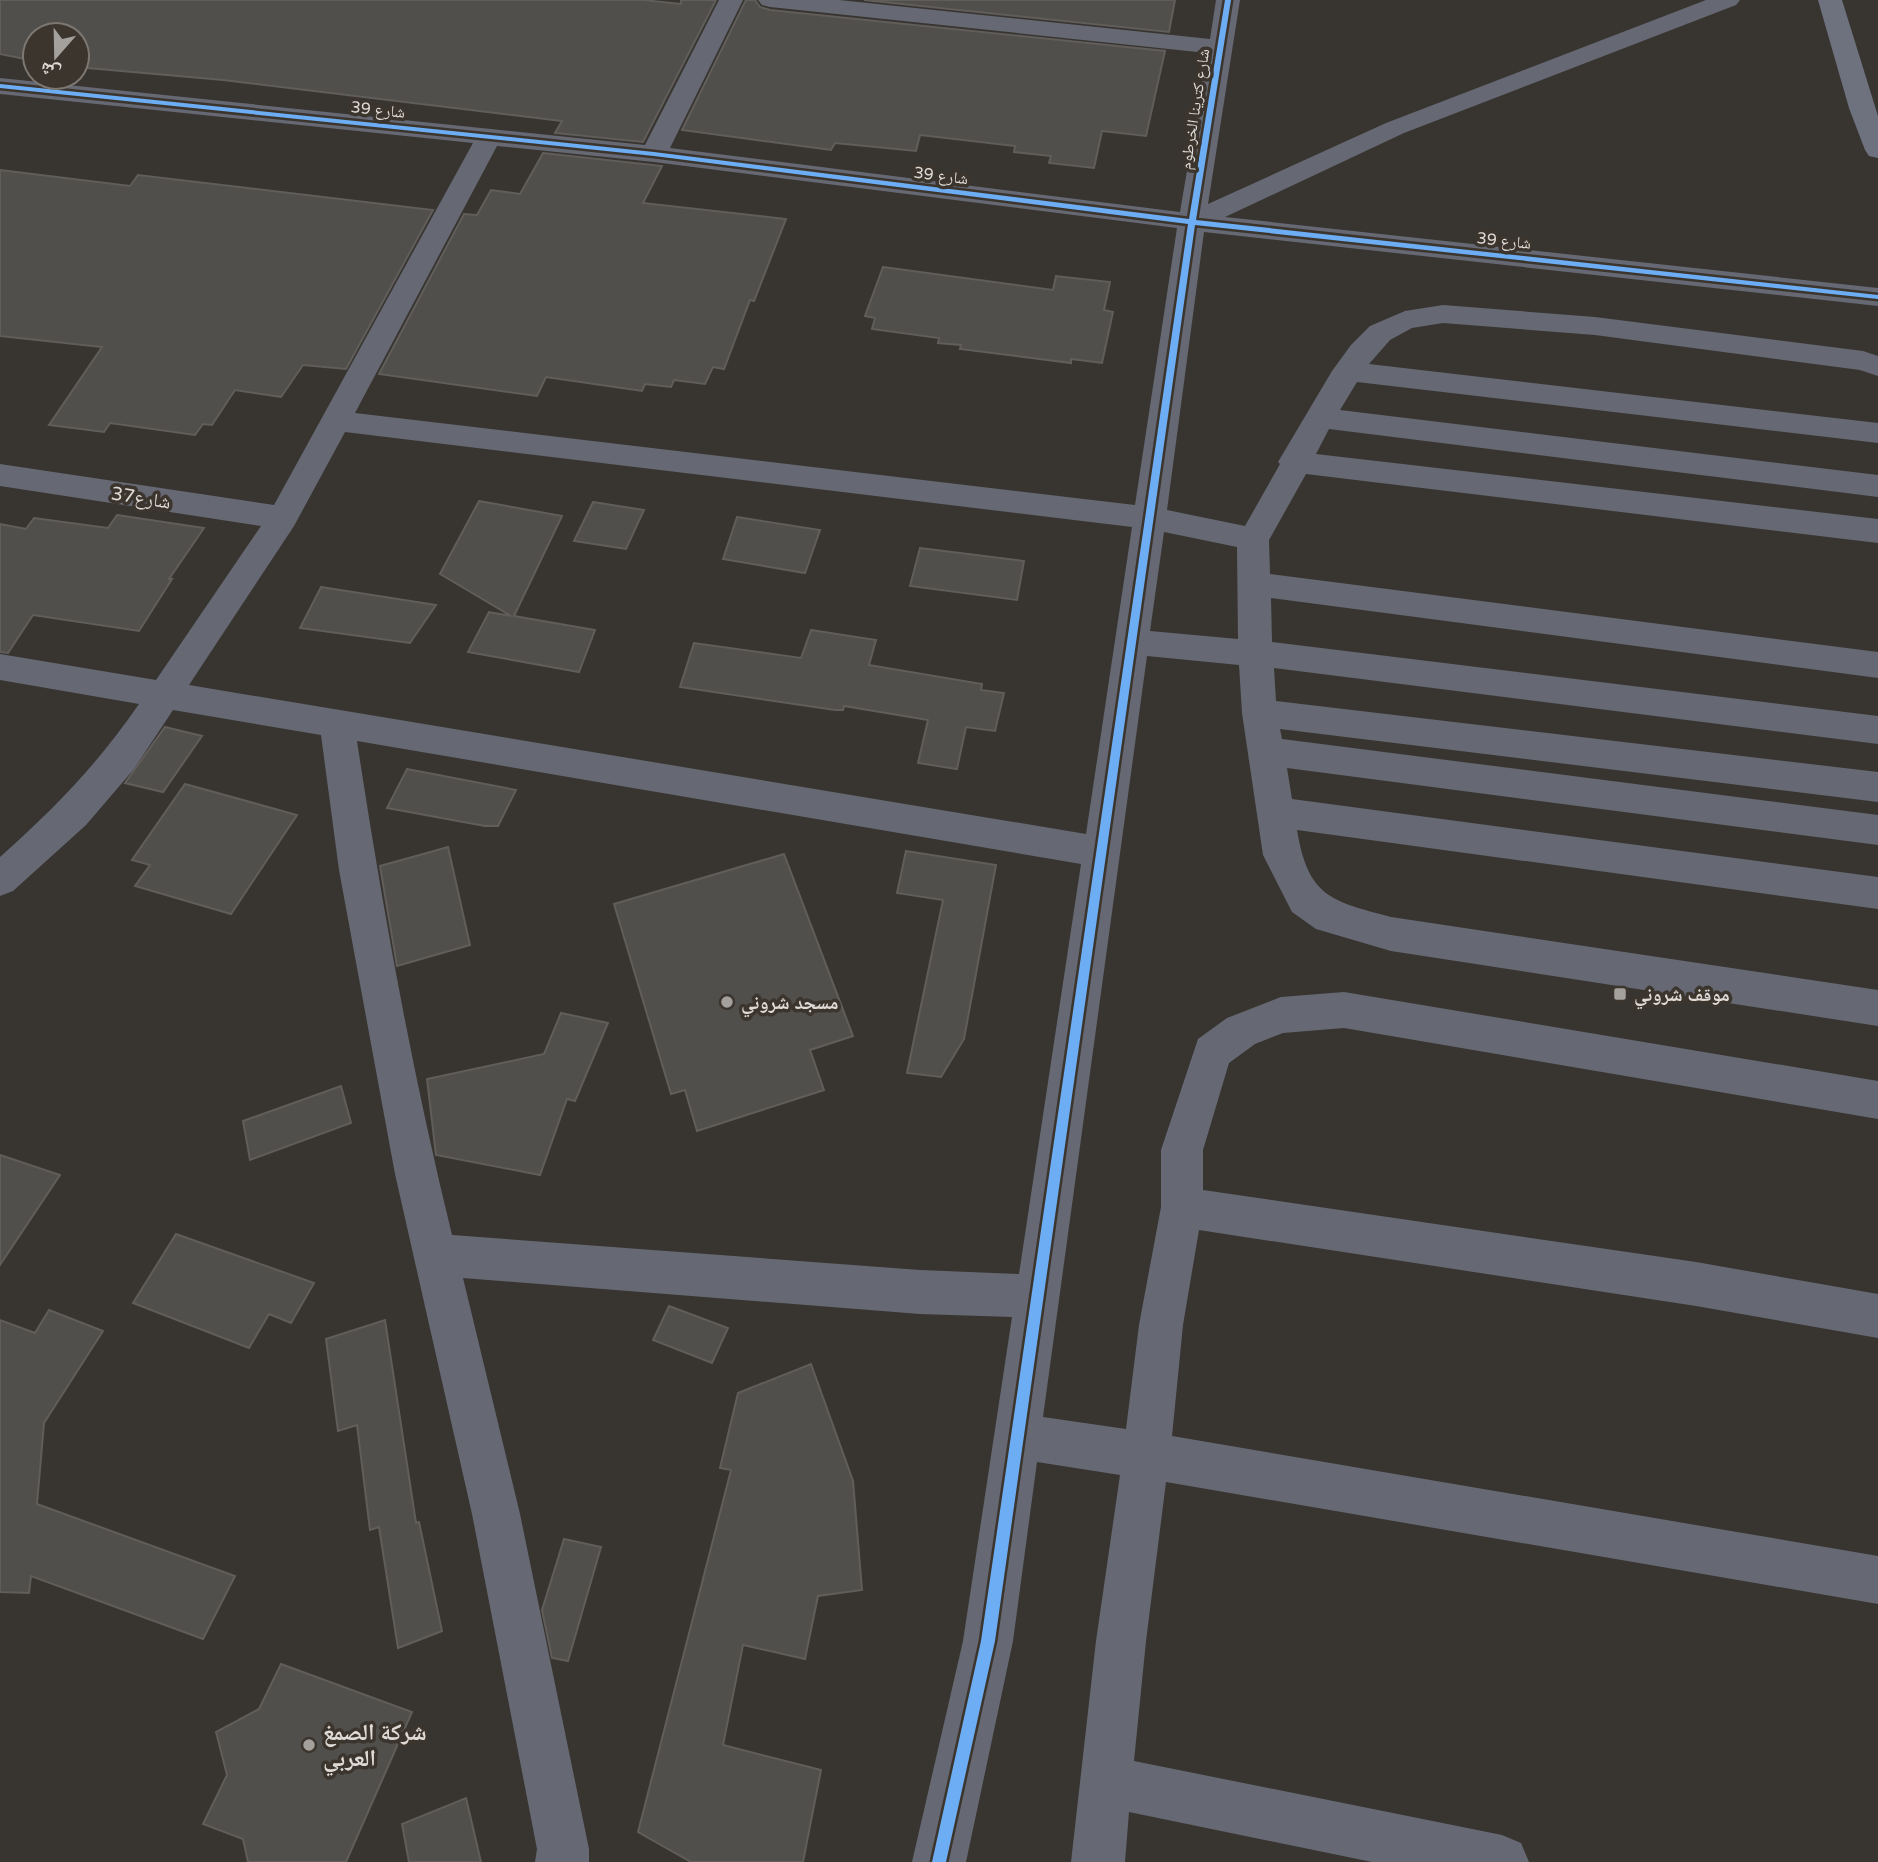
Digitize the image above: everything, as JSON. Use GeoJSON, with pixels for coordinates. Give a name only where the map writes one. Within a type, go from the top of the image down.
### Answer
{"type":"FeatureCollection","features":[{"type":"Feature","properties":{"kind":"main road"},"geometry":{"type":"LineString","coordinates":[[1830,0],[1862,108],[1878,150]]}},
{"type":"Feature","properties":{"kind":"street"},"geometry":{"type":"LineString","coordinates":[[654,155],[731,0]]}},
{"type":"Feature","properties":{"kind":"street"},"geometry":{"type":"LineString","coordinates":[[770,0],[1220,47]]}},
{"type":"Feature","properties":{"kind":"street","name":"شارع كترينا الخرطوم"},"geometry":{"type":"LineString","coordinates":[[939,1862],[988,1641],[1192,222],[1228,0]]}},
{"type":"Feature","properties":{"kind":"street"},"geometry":{"type":"LineString","coordinates":[[1192,222],[1395,128],[1728,0]]}},
{"type":"Feature","properties":{"kind":"street","name":"شارع 39"},"geometry":{"type":"LineString","coordinates":[[0,86],[654,155],[1192,222],[1878,297]]}},
{"type":"Feature","properties":{"kind":"street"},"geometry":{"type":"LineString","coordinates":[[0,880],[74,814],[121,759],[162,694],[283,518],[489,137]]}},
{"type":"Feature","properties":{"kind":"street"},"geometry":{"type":"LineString","coordinates":[[1878,366],[1863,360],[1609,328],[1443,314],[1405,320],[1380,333],[1347,371],[1253,539],[1255,652],[1260,713],[1268,752],[1274,811],[1282,855],[1305,901],[1330,917],[1391,934],[1878,1007]]}},
{"type":"Feature","properties":{"kind":"street"},"geometry":{"type":"LineString","coordinates":[[1347,371],[1878,432]]}},
{"type":"Feature","properties":{"kind":"street"},"geometry":{"type":"LineString","coordinates":[[1320,418],[1878,486]]}},
{"type":"Feature","properties":{"kind":"street"},"geometry":{"type":"LineString","coordinates":[[336,421],[1150,518],[1253,539]]}},
{"type":"Feature","properties":{"kind":"street"},"geometry":{"type":"LineString","coordinates":[[1294,462],[1878,531]]}},
{"type":"Feature","properties":{"kind":"street","name":"شارع37"},"geometry":{"type":"LineString","coordinates":[[0,475],[283,518]]}},
{"type":"Feature","properties":{"kind":"street"},"geometry":{"type":"LineString","coordinates":[[1253,584],[1878,665]]}},
{"type":"Feature","properties":{"kind":"street"},"geometry":{"type":"LineString","coordinates":[[1132,642],[1255,652],[1878,730]]}},
{"type":"Feature","properties":{"kind":"street"},"geometry":{"type":"LineString","coordinates":[[0,667],[1102,852]]}},
{"type":"Feature","properties":{"kind":"street"},"geometry":{"type":"LineString","coordinates":[[1260,713],[1878,787]]}},
{"type":"Feature","properties":{"kind":"street"},"geometry":{"type":"LineString","coordinates":[[337,724],[358,870],[433,1255],[496,1514],[541,1729],[563,1849],[562,1862]]}},
{"type":"Feature","properties":{"kind":"street"},"geometry":{"type":"LineString","coordinates":[[1268,752],[1878,830]]}},
{"type":"Feature","properties":{"kind":"street"},"geometry":{"type":"LineString","coordinates":[[1274,811],[1878,893]]}},
{"type":"Feature","properties":{"kind":"street"},"geometry":{"type":"LineString","coordinates":[[1098,1862],[1121,1641],[1146,1457],[1160,1325],[1182,1207],[1182,1150],[1212,1052],[1241,1031],[1281,1015],[1344,1010],[1446,1025],[1878,1100]]}},
{"type":"Feature","properties":{"kind":"street"},"geometry":{"type":"LineString","coordinates":[[1182,1207],[1696,1284],[1878,1317]]}},
{"type":"Feature","properties":{"kind":"street"},"geometry":{"type":"LineString","coordinates":[[433,1255],[920,1292],[1038,1296]]}},
{"type":"Feature","properties":{"kind":"street"},"geometry":{"type":"LineString","coordinates":[[1018,1436],[1287,1477],[1878,1580]]}},
{"type":"Feature","properties":{"kind":"street"},"geometry":{"type":"LineString","coordinates":[[1108,1782],[1502,1862]]}},
{"type":"Feature","properties":{"kind":"building"},"geometry":{"type":"Polygon","coordinates":[[[0,0],[643,0],[681,4],[681,0],[716,0],[643,142],[555,133],[562,121],[223,80],[91,68],[91,21],[21,21],[21,58],[0,54],[0,0]]]}},
{"type":"Feature","properties":{"kind":"building"},"geometry":{"type":"Polygon","coordinates":[[[746,0],[755,0],[760,7],[770,10],[1165,51],[1146,136],[1102,131],[1094,168],[1049,163],[1051,156],[1014,152],[1015,146],[920,135],[916,151],[835,143],[831,150],[682,130],[746,0]]]}},
{"type":"Feature","properties":{"kind":"building"},"geometry":{"type":"Polygon","coordinates":[[[864,0],[1175,0],[1169,32],[864,0]]]}},
{"type":"Feature","properties":{"kind":"building"},"geometry":{"type":"Polygon","coordinates":[[[543,153],[662,166],[643,203],[786,219],[754,301],[750,300],[724,369],[713,367],[705,384],[674,380],[671,387],[645,384],[642,391],[546,377],[537,396],[379,374],[464,214],[477,215],[491,190],[520,194],[543,153]]]}},
{"type":"Feature","properties":{"kind":"building"},"geometry":{"type":"Polygon","coordinates":[[[0,170],[130,186],[138,175],[433,210],[346,369],[303,365],[281,397],[235,390],[212,425],[203,424],[195,435],[110,423],[104,432],[49,425],[102,347],[0,336],[0,170]]]}},
{"type":"Feature","properties":{"kind":"building"},"geometry":{"type":"Polygon","coordinates":[[[883,267],[1053,290],[1056,276],[1110,282],[1104,310],[1113,312],[1102,363],[1071,359],[1071,363],[960,349],[961,345],[938,343],[939,338],[872,329],[875,318],[865,316],[883,267]]]}},
{"type":"Feature","properties":{"kind":"building"},"geometry":{"type":"Polygon","coordinates":[[[479,501],[562,516],[514,616],[595,630],[579,672],[468,652],[489,612],[511,616],[440,574],[479,501]]]}},
{"type":"Feature","properties":{"kind":"building"},"geometry":{"type":"Polygon","coordinates":[[[593,502],[644,510],[626,549],[574,541],[593,502]]]}},
{"type":"Feature","properties":{"kind":"building"},"geometry":{"type":"Polygon","coordinates":[[[117,515],[204,528],[169,579],[172,579],[139,631],[33,615],[8,653],[0,652],[0,524],[26,529],[34,518],[108,528],[117,515]]]}},
{"type":"Feature","properties":{"kind":"building"},"geometry":{"type":"Polygon","coordinates":[[[737,517],[820,530],[805,573],[723,559],[737,517]]]}},
{"type":"Feature","properties":{"kind":"building"},"geometry":{"type":"Polygon","coordinates":[[[920,548],[1024,561],[1017,600],[910,586],[920,548]]]}},
{"type":"Feature","properties":{"kind":"building"},"geometry":{"type":"Polygon","coordinates":[[[321,587],[436,605],[410,643],[300,628],[321,587]]]}},
{"type":"Feature","properties":{"kind":"building"},"geometry":{"type":"Polygon","coordinates":[[[811,630],[876,640],[869,665],[982,684],[981,690],[1004,693],[995,731],[966,727],[957,769],[918,763],[928,720],[844,706],[843,710],[835,710],[680,687],[694,643],[801,658],[811,630]]]}},
{"type":"Feature","properties":{"kind":"building"},"geometry":{"type":"Polygon","coordinates":[[[165,727],[202,736],[163,792],[125,783],[165,727]]]}},
{"type":"Feature","properties":{"kind":"building"},"geometry":{"type":"Polygon","coordinates":[[[407,769],[516,790],[498,826],[387,808],[407,769]]]}},
{"type":"Feature","properties":{"kind":"building"},"geometry":{"type":"Polygon","coordinates":[[[185,784],[297,815],[231,914],[135,886],[150,865],[132,860],[185,784]]]}},
{"type":"Feature","properties":{"kind":"building"},"geometry":{"type":"Polygon","coordinates":[[[448,847],[470,945],[397,966],[380,866],[448,847]]]}},
{"type":"Feature","properties":{"kind":"building"},"geometry":{"type":"Polygon","coordinates":[[[906,851],[996,865],[964,1039],[941,1077],[907,1073],[943,900],[897,893],[906,851]]]}},
{"type":"Feature","properties":{"kind":"building"},"geometry":{"type":"Polygon","coordinates":[[[784,854],[853,1036],[810,1050],[824,1090],[697,1131],[685,1090],[671,1094],[614,904],[784,854]]]}},
{"type":"Feature","properties":{"kind":"building"},"geometry":{"type":"Polygon","coordinates":[[[561,1013],[608,1023],[575,1101],[567,1099],[540,1175],[436,1155],[427,1079],[544,1054],[561,1013]]]}},
{"type":"Feature","properties":{"kind":"building"},"geometry":{"type":"Polygon","coordinates":[[[341,1086],[351,1123],[250,1160],[243,1121],[341,1086]]]}},
{"type":"Feature","properties":{"kind":"building"},"geometry":{"type":"Polygon","coordinates":[[[0,1155],[60,1175],[0,1265],[0,1155]]]}},
{"type":"Feature","properties":{"kind":"building"},"geometry":{"type":"Polygon","coordinates":[[[176,1234],[314,1283],[291,1323],[269,1314],[249,1348],[133,1303],[176,1234]]]}},
{"type":"Feature","properties":{"kind":"building"},"geometry":{"type":"Polygon","coordinates":[[[669,1306],[728,1328],[712,1363],[653,1340],[669,1306]]]}},
{"type":"Feature","properties":{"kind":"building"},"geometry":{"type":"Polygon","coordinates":[[[49,1310],[103,1331],[44,1423],[37,1504],[235,1576],[203,1639],[31,1576],[29,1593],[0,1592],[0,1320],[35,1333],[49,1310]]]}},
{"type":"Feature","properties":{"kind":"building"},"geometry":{"type":"Polygon","coordinates":[[[385,1320],[416,1523],[419,1522],[442,1631],[398,1648],[379,1527],[370,1530],[357,1425],[338,1431],[326,1339],[385,1320]]]}},
{"type":"Feature","properties":{"kind":"building"},"geometry":{"type":"Polygon","coordinates":[[[811,1364],[853,1481],[862,1590],[818,1596],[805,1659],[743,1645],[723,1745],[821,1770],[803,1862],[691,1862],[638,1832],[731,1470],[720,1468],[738,1393],[811,1364]]]}},
{"type":"Feature","properties":{"kind":"building"},"geometry":{"type":"Polygon","coordinates":[[[564,1539],[601,1547],[568,1661],[552,1658],[542,1610],[564,1539]]]}},
{"type":"Feature","properties":{"kind":"building","name":"شركة الصمغ العربي"},"geometry":{"type":"Polygon","coordinates":[[[281,1664],[412,1712],[346,1862],[248,1862],[243,1839],[203,1824],[227,1775],[216,1732],[259,1709],[281,1664]]]}},
{"type":"Feature","properties":{"kind":"building"},"geometry":{"type":"Polygon","coordinates":[[[466,1798],[481,1862],[409,1862],[402,1824],[466,1798]]]}},
{"type":"Feature","properties":{"kind":"cycle path"},"geometry":{"type":"LineString","coordinates":[[939,1862],[988,1641],[1192,222],[1228,0]]}},
{"type":"Feature","properties":{"kind":"cycle path"},"geometry":{"type":"LineString","coordinates":[[0,86],[654,154],[1192,222],[1878,297]]}},
{"type":"Feature","properties":{"kind":"place","name":"موقف شروني"},"geometry":{"type":"Point","coordinates":[1620,994]}},
{"type":"Feature","properties":{"kind":"place","name":"مسجد شروني"},"geometry":{"type":"Point","coordinates":[727,1002]}},
{"type":"Feature","properties":{"kind":"place","name":"شركة الصمغ العربي"},"geometry":{"type":"Point","coordinates":[309,1745]}}]}
